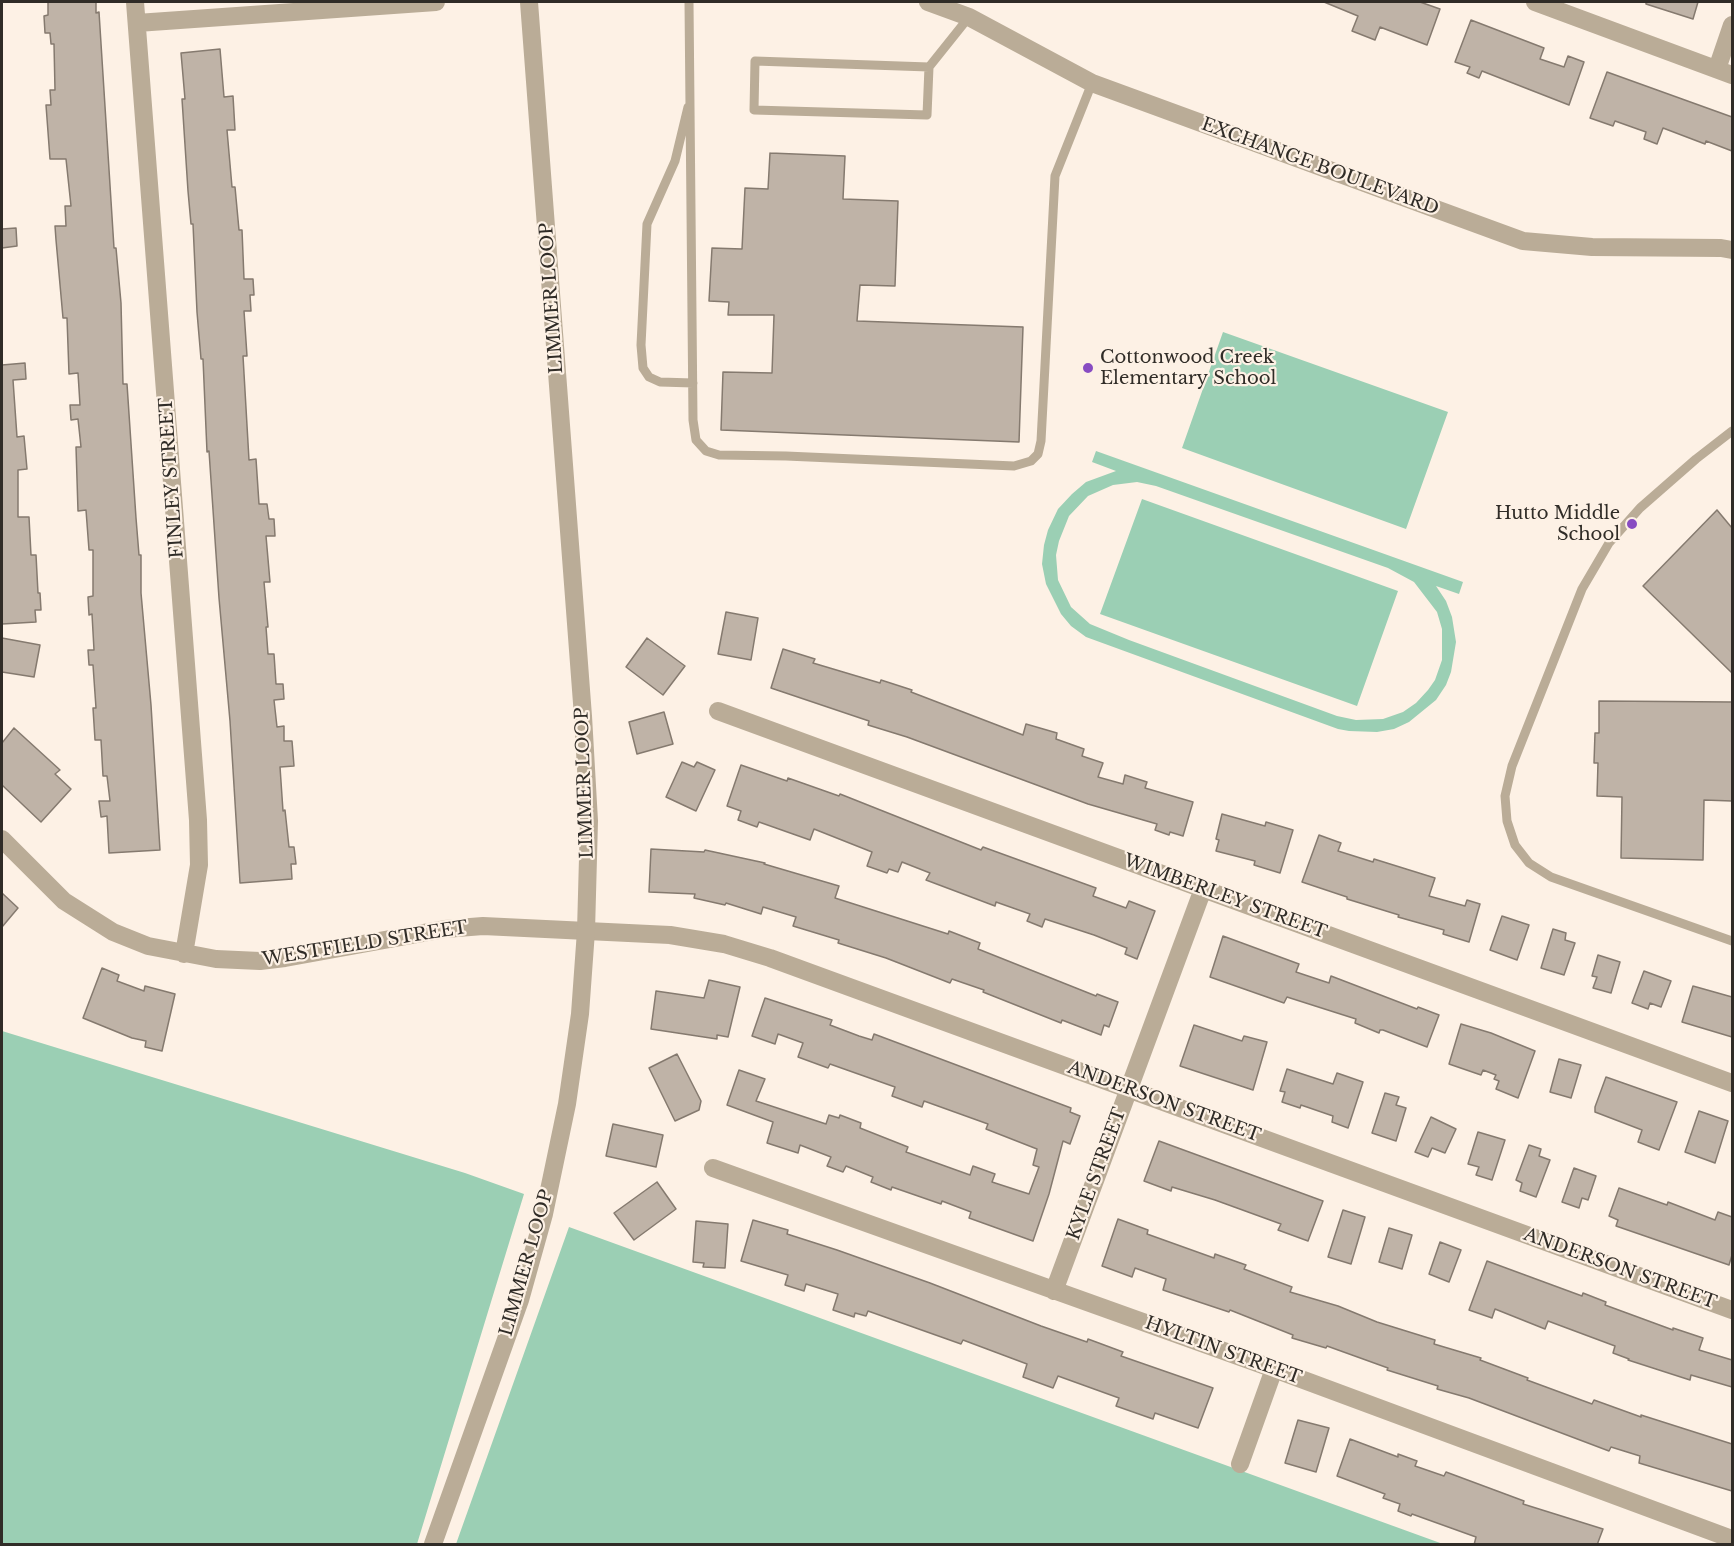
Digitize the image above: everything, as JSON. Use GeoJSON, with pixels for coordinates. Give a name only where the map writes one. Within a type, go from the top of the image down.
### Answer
{"type":"FeatureCollection","features":[{"type":"Feature","properties":{"kind":"street","name":"FINLEY STREET"},"geometry":{"type":"LineString","coordinates":[[135,2],[198,820],[199,866],[184,954]]}},
{"type":"Feature","properties":{"kind":"street"},"geometry":{"type":"LineString","coordinates":[[137,23],[436,2]]}},
{"type":"Feature","properties":{"kind":"street","name":"LIMMER LOOP"},"geometry":{"type":"LineString","coordinates":[[433,1545],[520,1300],[544,1214],[570,1082],[580,1014],[586,931],[589,820],[583,716],[530,2]]}},
{"type":"Feature","properties":{"kind":"street","name":"EXCHANGE BOULEVARD"},"geometry":{"type":"LineString","coordinates":[[928,2],[969,17],[1092,83],[1523,241],[1592,247],[1732,250]]}},
{"type":"Feature","properties":{"kind":"street"},"geometry":{"type":"LineString","coordinates":[[1535,2],[1724,72],[1732,25]]}},
{"type":"Feature","properties":{"kind":"street","name":"WIMBERLEY STREET"},"geometry":{"type":"LineString","coordinates":[[718,711],[1732,1083]]}},
{"type":"Feature","properties":{"kind":"street","name":"WESTFIELD STREET"},"geometry":{"type":"LineString","coordinates":[[2,839],[64,901],[85,915],[113,932],[148,946],[184,954],[260,961],[446,929],[483,926],[586,931]]}},
{"type":"Feature","properties":{"kind":"street","name":"KYLE STREET"},"geometry":{"type":"LineString","coordinates":[[1054,1291],[1203,889]]}},
{"type":"Feature","properties":{"kind":"street","name":"ANDERSON STREET"},"geometry":{"type":"LineString","coordinates":[[586,931],[670,935],[733,947],[770,958],[1732,1310]]}},
{"type":"Feature","properties":{"kind":"street","name":"HYLTIN STREET"},"geometry":{"type":"LineString","coordinates":[[713,1168],[1274,1369],[1732,1539]]}},
{"type":"Feature","properties":{"kind":"street"},"geometry":{"type":"LineString","coordinates":[[1240,1464],[1274,1369]]}},
{"type":"Feature","properties":{"kind":"lane"},"geometry":{"type":"LineString","coordinates":[[689,2],[693,420],[696,440],[706,451],[719,455],[1014,466],[1031,461],[1038,454],[1041,441],[1055,176],[1092,83]]}},
{"type":"Feature","properties":{"kind":"lane"},"geometry":{"type":"LineString","coordinates":[[929,67],[755,61],[754,110],[927,115],[929,67],[969,17]]}},
{"type":"Feature","properties":{"kind":"lane"},"geometry":{"type":"LineString","coordinates":[[690,100],[675,161],[647,224],[641,345],[643,368],[649,377],[660,382],[693,383]]}},
{"type":"Feature","properties":{"kind":"lane"},"geometry":{"type":"LineString","coordinates":[[1732,431],[1640,508],[1609,543],[1582,589],[1512,766],[1505,796],[1506,821],[1515,845],[1529,863],[1551,877],[1732,941]]}},
{"type":"Feature","properties":{"kind":"green space"},"geometry":{"type":"Polygon","coordinates":[[[1223,332],[1448,412],[1406,529],[1182,448],[1223,332]]]}},
{"type":"Feature","properties":{"kind":"green space"},"geometry":{"type":"Polygon","coordinates":[[[1096,451],[1463,582],[1459,594],[1436,586],[1446,601],[1452,617],[1456,642],[1451,672],[1446,685],[1436,700],[1409,722],[1394,729],[1377,732],[1349,731],[1338,729],[1086,637],[1071,626],[1061,614],[1046,584],[1042,564],[1048,530],[1058,509],[1086,482],[1116,471],[1092,462],[1096,451]],[[1137,482],[1113,485],[1088,496],[1069,516],[1056,555],[1058,580],[1071,607],[1090,624],[1337,716],[1356,720],[1383,719],[1403,712],[1416,703],[1428,690],[1435,680],[1442,660],[1442,629],[1437,612],[1414,582],[1388,568],[1156,486],[1137,482]]]}},
{"type":"Feature","properties":{"kind":"green space"},"geometry":{"type":"Polygon","coordinates":[[[1142,499],[1398,591],[1357,706],[1100,614],[1142,499]]]}},
{"type":"Feature","properties":{"kind":"green space"},"geometry":{"type":"Polygon","coordinates":[[[2,1031],[465,1173],[524,1194],[417,1544],[2,1544],[2,1031]]]}},
{"type":"Feature","properties":{"kind":"green space"},"geometry":{"type":"Polygon","coordinates":[[[569,1227],[1443,1544],[456,1544],[569,1227]]]}},
{"type":"Feature","properties":{"kind":"building"},"geometry":{"type":"Polygon","coordinates":[[[48,2],[96,2],[96,13],[99,12],[114,248],[116,248],[121,303],[123,384],[127,384],[139,555],[141,555],[141,593],[160,850],[109,853],[107,816],[101,817],[99,801],[110,801],[107,776],[103,776],[101,740],[95,740],[93,708],[96,708],[93,665],[89,665],[88,650],[94,650],[92,614],[89,615],[88,597],[93,596],[93,550],[89,550],[86,510],[78,511],[76,447],[81,447],[78,419],[71,420],[70,405],[80,405],[78,373],[69,374],[67,318],[63,318],[56,240],[55,226],[66,226],[65,206],[71,206],[66,159],[50,159],[46,105],[51,105],[50,90],[55,90],[54,44],[51,44],[50,33],[45,33],[44,16],[48,15],[48,2]]]}},
{"type":"Feature","properties":{"kind":"building"},"geometry":{"type":"Polygon","coordinates":[[[1324,2],[1420,2],[1440,9],[1427,45],[1380,27],[1375,40],[1352,31],[1358,16],[1324,2]]]}},
{"type":"Feature","properties":{"kind":"building"},"geometry":{"type":"Polygon","coordinates":[[[1646,2],[1698,2],[1693,19],[1646,4],[1646,2]]]}},
{"type":"Feature","properties":{"kind":"building"},"geometry":{"type":"Polygon","coordinates":[[[1471,20],[1544,48],[1540,59],[1564,67],[1568,56],[1584,62],[1569,105],[1482,71],[1479,78],[1467,73],[1470,67],[1455,62],[1471,20]]]}},
{"type":"Feature","properties":{"kind":"building"},"geometry":{"type":"Polygon","coordinates":[[[220,49],[224,97],[233,96],[235,130],[227,130],[232,187],[235,187],[239,230],[242,230],[244,279],[253,279],[254,295],[250,295],[251,311],[244,311],[247,356],[243,356],[249,460],[256,459],[259,504],[267,504],[269,519],[274,519],[275,536],[266,536],[270,582],[264,582],[268,654],[274,654],[276,684],[283,684],[284,699],[274,700],[277,727],[284,726],[284,741],[292,741],[294,766],[280,767],[283,811],[285,810],[289,847],[294,847],[296,864],[291,864],[292,879],[240,883],[230,721],[209,451],[207,452],[203,359],[201,359],[197,312],[193,224],[191,224],[188,191],[182,99],[185,99],[181,53],[220,49]]]}},
{"type":"Feature","properties":{"kind":"building"},"geometry":{"type":"Polygon","coordinates":[[[1607,72],[1732,117],[1732,151],[1706,141],[1705,144],[1663,128],[1657,144],[1644,139],[1646,132],[1615,121],[1613,126],[1590,118],[1607,72]]]}},
{"type":"Feature","properties":{"kind":"building"},"geometry":{"type":"Polygon","coordinates":[[[770,153],[845,156],[843,199],[898,201],[895,286],[860,285],[857,321],[1023,327],[1019,442],[721,430],[723,372],[772,373],[774,315],[728,315],[729,302],[709,301],[712,248],[742,249],[745,188],[768,189],[770,153]]]}},
{"type":"Feature","properties":{"kind":"building"},"geometry":{"type":"Polygon","coordinates":[[[16,228],[17,246],[2,248],[2,229],[16,228]]]}},
{"type":"Feature","properties":{"kind":"building"},"geometry":{"type":"Polygon","coordinates":[[[25,363],[26,379],[13,380],[17,437],[24,436],[27,469],[18,470],[18,517],[29,517],[31,555],[36,555],[41,610],[35,610],[36,622],[2,624],[2,365],[25,363]]]}},
{"type":"Feature","properties":{"kind":"building"},"geometry":{"type":"Polygon","coordinates":[[[1717,510],[1732,528],[1732,673],[1643,586],[1717,510]]]}},
{"type":"Feature","properties":{"kind":"building"},"geometry":{"type":"Polygon","coordinates":[[[726,612],[758,618],[751,660],[718,654],[726,612]]]}},
{"type":"Feature","properties":{"kind":"building"},"geometry":{"type":"Polygon","coordinates":[[[2,638],[40,645],[34,677],[2,672],[2,638]]]}},
{"type":"Feature","properties":{"kind":"building"},"geometry":{"type":"Polygon","coordinates":[[[647,638],[685,666],[663,695],[626,667],[647,638]]]}},
{"type":"Feature","properties":{"kind":"building"},"geometry":{"type":"Polygon","coordinates":[[[783,649],[815,659],[813,663],[912,690],[911,692],[1023,735],[1026,724],[1057,733],[1056,739],[1084,749],[1082,756],[1103,763],[1098,777],[1123,784],[1125,775],[1147,782],[1145,788],[1193,802],[1183,836],[1170,832],[1169,835],[1155,830],[1157,824],[1088,804],[907,737],[868,725],[869,721],[771,688],[783,649]]]}},
{"type":"Feature","properties":{"kind":"building"},"geometry":{"type":"Polygon","coordinates":[[[1599,701],[1732,702],[1732,801],[1704,800],[1703,860],[1621,858],[1622,797],[1597,796],[1598,763],[1594,763],[1595,733],[1599,733],[1599,701]]]}},
{"type":"Feature","properties":{"kind":"building"},"geometry":{"type":"Polygon","coordinates":[[[664,712],[673,744],[637,754],[629,722],[664,712]]]}},
{"type":"Feature","properties":{"kind":"building"},"geometry":{"type":"Polygon","coordinates":[[[14,728],[60,770],[55,774],[71,789],[41,822],[2,785],[2,743],[14,728]]]}},
{"type":"Feature","properties":{"kind":"building"},"geometry":{"type":"Polygon","coordinates":[[[682,762],[694,767],[697,762],[715,770],[696,811],[666,797],[682,762]]]}},
{"type":"Feature","properties":{"kind":"building"},"geometry":{"type":"Polygon","coordinates":[[[741,765],[787,781],[788,778],[839,796],[840,794],[981,850],[983,847],[1096,888],[1093,896],[1126,908],[1129,901],[1155,911],[1137,959],[1125,954],[1127,948],[1094,935],[1045,919],[1042,927],[1027,921],[1030,914],[996,902],[995,906],[926,880],[930,873],[902,862],[898,872],[889,869],[887,873],[867,866],[872,852],[814,829],[810,840],[759,822],[757,827],[738,820],[741,811],[727,806],[741,765]]]}},
{"type":"Feature","properties":{"kind":"building"},"geometry":{"type":"Polygon","coordinates":[[[1222,814],[1265,826],[1266,822],[1293,830],[1280,873],[1254,865],[1255,861],[1216,851],[1219,840],[1216,839],[1222,814]]]}},
{"type":"Feature","properties":{"kind":"building"},"geometry":{"type":"Polygon","coordinates":[[[1319,835],[1341,843],[1338,851],[1373,862],[1374,859],[1435,878],[1429,896],[1465,906],[1467,900],[1480,904],[1469,942],[1443,934],[1444,930],[1398,917],[1399,915],[1302,882],[1319,835]]]}},
{"type":"Feature","properties":{"kind":"building"},"geometry":{"type":"Polygon","coordinates":[[[651,849],[704,852],[705,850],[765,863],[839,886],[835,898],[948,934],[949,931],[980,943],[978,949],[1096,996],[1097,994],[1118,1002],[1109,1027],[1104,1025],[1101,1035],[1062,1020],[1061,1023],[983,992],[984,990],[952,979],[950,983],[886,958],[838,943],[839,940],[793,926],[796,917],[763,907],[761,914],[726,903],[725,905],[694,898],[695,894],[649,892],[651,849]]]}},
{"type":"Feature","properties":{"kind":"building"},"geometry":{"type":"Polygon","coordinates":[[[2,893],[18,908],[2,927],[2,893]]]}},
{"type":"Feature","properties":{"kind":"building"},"geometry":{"type":"Polygon","coordinates":[[[1502,916],[1529,925],[1517,960],[1490,950],[1502,916]]]}},
{"type":"Feature","properties":{"kind":"building"},"geometry":{"type":"Polygon","coordinates":[[[1553,929],[1566,933],[1565,940],[1575,943],[1564,975],[1541,968],[1553,929]]]}},
{"type":"Feature","properties":{"kind":"building"},"geometry":{"type":"Polygon","coordinates":[[[1223,936],[1299,964],[1296,972],[1329,983],[1331,976],[1417,1009],[1418,1007],[1439,1015],[1427,1047],[1383,1030],[1379,1033],[1355,1023],[1356,1019],[1287,997],[1284,1003],[1210,977],[1223,936]]]}},
{"type":"Feature","properties":{"kind":"building"},"geometry":{"type":"Polygon","coordinates":[[[1598,955],[1620,962],[1611,993],[1593,988],[1597,977],[1592,976],[1598,955]]]}},
{"type":"Feature","properties":{"kind":"building"},"geometry":{"type":"Polygon","coordinates":[[[102,968],[119,975],[117,981],[144,991],[145,986],[175,994],[162,1051],[145,1047],[146,1041],[132,1038],[83,1018],[102,968]]]}},
{"type":"Feature","properties":{"kind":"building"},"geometry":{"type":"Polygon","coordinates":[[[1644,971],[1671,981],[1661,1007],[1650,1003],[1648,1009],[1632,1003],[1644,971]]]}},
{"type":"Feature","properties":{"kind":"building"},"geometry":{"type":"Polygon","coordinates":[[[709,980],[740,987],[728,1037],[717,1035],[717,1039],[651,1029],[656,991],[704,998],[709,980]]]}},
{"type":"Feature","properties":{"kind":"building"},"geometry":{"type":"Polygon","coordinates":[[[1693,986],[1732,997],[1732,1037],[1682,1022],[1693,986]]]}},
{"type":"Feature","properties":{"kind":"building"},"geometry":{"type":"Polygon","coordinates":[[[765,998],[832,1020],[830,1025],[859,1036],[872,1040],[874,1034],[1071,1108],[1070,1112],[1080,1116],[1070,1144],[1063,1141],[1049,1194],[1033,1241],[969,1218],[971,1212],[942,1201],[941,1204],[871,1182],[873,1177],[846,1166],[843,1172],[827,1166],[831,1157],[800,1145],[798,1153],[767,1143],[773,1122],[727,1105],[739,1070],[765,1079],[756,1101],[826,1124],[829,1115],[839,1118],[840,1115],[861,1123],[860,1128],[908,1147],[906,1152],[970,1175],[973,1166],[995,1174],[992,1182],[1029,1194],[1039,1167],[1033,1165],[1037,1149],[986,1129],[988,1124],[924,1101],[922,1107],[892,1096],[895,1087],[830,1064],[828,1068],[798,1057],[803,1043],[778,1034],[775,1044],[752,1036],[765,998]]]}},
{"type":"Feature","properties":{"kind":"building"},"geometry":{"type":"Polygon","coordinates":[[[1461,1024],[1491,1033],[1535,1051],[1518,1098],[1496,1089],[1499,1081],[1494,1079],[1496,1075],[1483,1070],[1481,1075],[1449,1064],[1461,1024]]]}},
{"type":"Feature","properties":{"kind":"building"},"geometry":{"type":"Polygon","coordinates":[[[1194,1025],[1242,1041],[1244,1036],[1267,1042],[1253,1090],[1180,1066],[1194,1025]]]}},
{"type":"Feature","properties":{"kind":"building"},"geometry":{"type":"Polygon","coordinates":[[[677,1054],[701,1101],[699,1110],[675,1121],[649,1068],[677,1054]]]}},
{"type":"Feature","properties":{"kind":"building"},"geometry":{"type":"Polygon","coordinates":[[[1559,1059],[1581,1065],[1571,1098],[1550,1092],[1559,1059]]]}},
{"type":"Feature","properties":{"kind":"building"},"geometry":{"type":"Polygon","coordinates":[[[1287,1069],[1333,1084],[1337,1073],[1363,1082],[1348,1128],[1332,1122],[1333,1116],[1301,1105],[1300,1108],[1282,1102],[1285,1092],[1280,1091],[1287,1069]]]}},
{"type":"Feature","properties":{"kind":"building"},"geometry":{"type":"Polygon","coordinates":[[[1606,1077],[1677,1102],[1659,1150],[1638,1142],[1642,1130],[1595,1112],[1606,1077]]]}},
{"type":"Feature","properties":{"kind":"building"},"geometry":{"type":"Polygon","coordinates":[[[1385,1093],[1399,1097],[1396,1105],[1406,1108],[1396,1141],[1372,1133],[1385,1093]]]}},
{"type":"Feature","properties":{"kind":"building"},"geometry":{"type":"Polygon","coordinates":[[[1699,1111],[1728,1121],[1715,1163],[1685,1152],[1699,1111]]]}},
{"type":"Feature","properties":{"kind":"building"},"geometry":{"type":"Polygon","coordinates":[[[1431,1117],[1456,1129],[1445,1153],[1432,1148],[1428,1157],[1415,1152],[1431,1117]]]}},
{"type":"Feature","properties":{"kind":"building"},"geometry":{"type":"Polygon","coordinates":[[[613,1124],[663,1135],[656,1167],[606,1156],[613,1124]]]}},
{"type":"Feature","properties":{"kind":"building"},"geometry":{"type":"Polygon","coordinates":[[[1478,1132],[1505,1140],[1492,1180],[1476,1175],[1479,1167],[1468,1164],[1478,1132]]]}},
{"type":"Feature","properties":{"kind":"building"},"geometry":{"type":"Polygon","coordinates":[[[1159,1141],[1323,1201],[1308,1241],[1278,1230],[1281,1224],[1215,1200],[1172,1187],[1171,1191],[1144,1181],[1159,1141]]]}},
{"type":"Feature","properties":{"kind":"building"},"geometry":{"type":"Polygon","coordinates":[[[1529,1145],[1541,1149],[1539,1156],[1550,1160],[1536,1197],[1520,1191],[1522,1183],[1516,1180],[1529,1145]]]}},
{"type":"Feature","properties":{"kind":"building"},"geometry":{"type":"Polygon","coordinates":[[[1574,1168],[1596,1176],[1588,1200],[1582,1198],[1579,1208],[1562,1202],[1574,1168]]]}},
{"type":"Feature","properties":{"kind":"building"},"geometry":{"type":"Polygon","coordinates":[[[657,1182],[676,1209],[634,1240],[614,1213],[657,1182]]]}},
{"type":"Feature","properties":{"kind":"building"},"geometry":{"type":"Polygon","coordinates":[[[1619,1188],[1667,1205],[1668,1202],[1715,1220],[1718,1212],[1732,1217],[1732,1255],[1729,1265],[1616,1226],[1618,1220],[1609,1216],[1619,1188]]]}},
{"type":"Feature","properties":{"kind":"building"},"geometry":{"type":"Polygon","coordinates":[[[1343,1210],[1365,1217],[1351,1264],[1328,1257],[1343,1210]]]}},
{"type":"Feature","properties":{"kind":"building"},"geometry":{"type":"Polygon","coordinates":[[[1118,1219],[1148,1230],[1147,1234],[1214,1258],[1215,1254],[1246,1265],[1244,1269],[1292,1287],[1290,1292],[1435,1340],[1434,1344],[1481,1358],[1480,1360],[1528,1378],[1527,1380],[1592,1404],[1594,1400],[1641,1417],[1641,1415],[1732,1444],[1732,1491],[1639,1463],[1640,1456],[1611,1447],[1609,1451],[1469,1398],[1437,1389],[1438,1386],[1387,1370],[1388,1368],[1327,1346],[1326,1348],[1292,1338],[1293,1335],[1230,1310],[1229,1312],[1163,1290],[1166,1279],[1135,1268],[1132,1277],[1102,1266],[1118,1219]]]}},
{"type":"Feature","properties":{"kind":"building"},"geometry":{"type":"Polygon","coordinates":[[[753,1220],[788,1230],[787,1234],[930,1283],[1041,1326],[1087,1342],[1088,1339],[1123,1352],[1121,1356],[1213,1388],[1198,1428],[1155,1413],[1153,1419],[1116,1406],[1119,1398],[1058,1376],[1053,1388],[1023,1377],[1027,1364],[963,1340],[961,1344],[868,1311],[866,1316],[855,1313],[854,1317],[833,1310],[838,1294],[806,1284],[804,1291],[785,1285],[788,1275],[741,1261],[753,1220]]]}},
{"type":"Feature","properties":{"kind":"building"},"geometry":{"type":"Polygon","coordinates":[[[696,1221],[728,1224],[725,1268],[703,1267],[704,1263],[693,1262],[696,1221]]]}},
{"type":"Feature","properties":{"kind":"building"},"geometry":{"type":"Polygon","coordinates":[[[1389,1228],[1412,1235],[1402,1269],[1379,1262],[1389,1228]]]}},
{"type":"Feature","properties":{"kind":"building"},"geometry":{"type":"Polygon","coordinates":[[[1440,1242],[1461,1250],[1449,1282],[1429,1274],[1440,1242]]]}},
{"type":"Feature","properties":{"kind":"building"},"geometry":{"type":"Polygon","coordinates":[[[1487,1261],[1582,1296],[1583,1293],[1606,1302],[1605,1305],[1673,1330],[1673,1328],[1703,1338],[1699,1350],[1732,1360],[1732,1387],[1691,1375],[1690,1380],[1628,1360],[1613,1353],[1615,1346],[1548,1321],[1545,1329],[1495,1309],[1492,1318],[1469,1310],[1487,1261]]]}},
{"type":"Feature","properties":{"kind":"building"},"geometry":{"type":"Polygon","coordinates":[[[1298,1420],[1329,1428],[1316,1472],[1285,1463],[1298,1420]]]}},
{"type":"Feature","properties":{"kind":"building"},"geometry":{"type":"Polygon","coordinates":[[[1350,1439],[1398,1457],[1398,1454],[1417,1461],[1415,1466],[1444,1476],[1446,1472],[1524,1501],[1523,1504],[1603,1529],[1597,1545],[1474,1545],[1476,1537],[1398,1511],[1400,1504],[1383,1498],[1385,1494],[1337,1476],[1350,1439]]]}},
{"type":"Feature","properties":{"kind":"place","name":"Cottonwood Creek Elementary School"},"geometry":{"type":"Point","coordinates":[1088,368]}},
{"type":"Feature","properties":{"kind":"place","name":"Hutto Middle School"},"geometry":{"type":"Point","coordinates":[1632,524]}}]}
